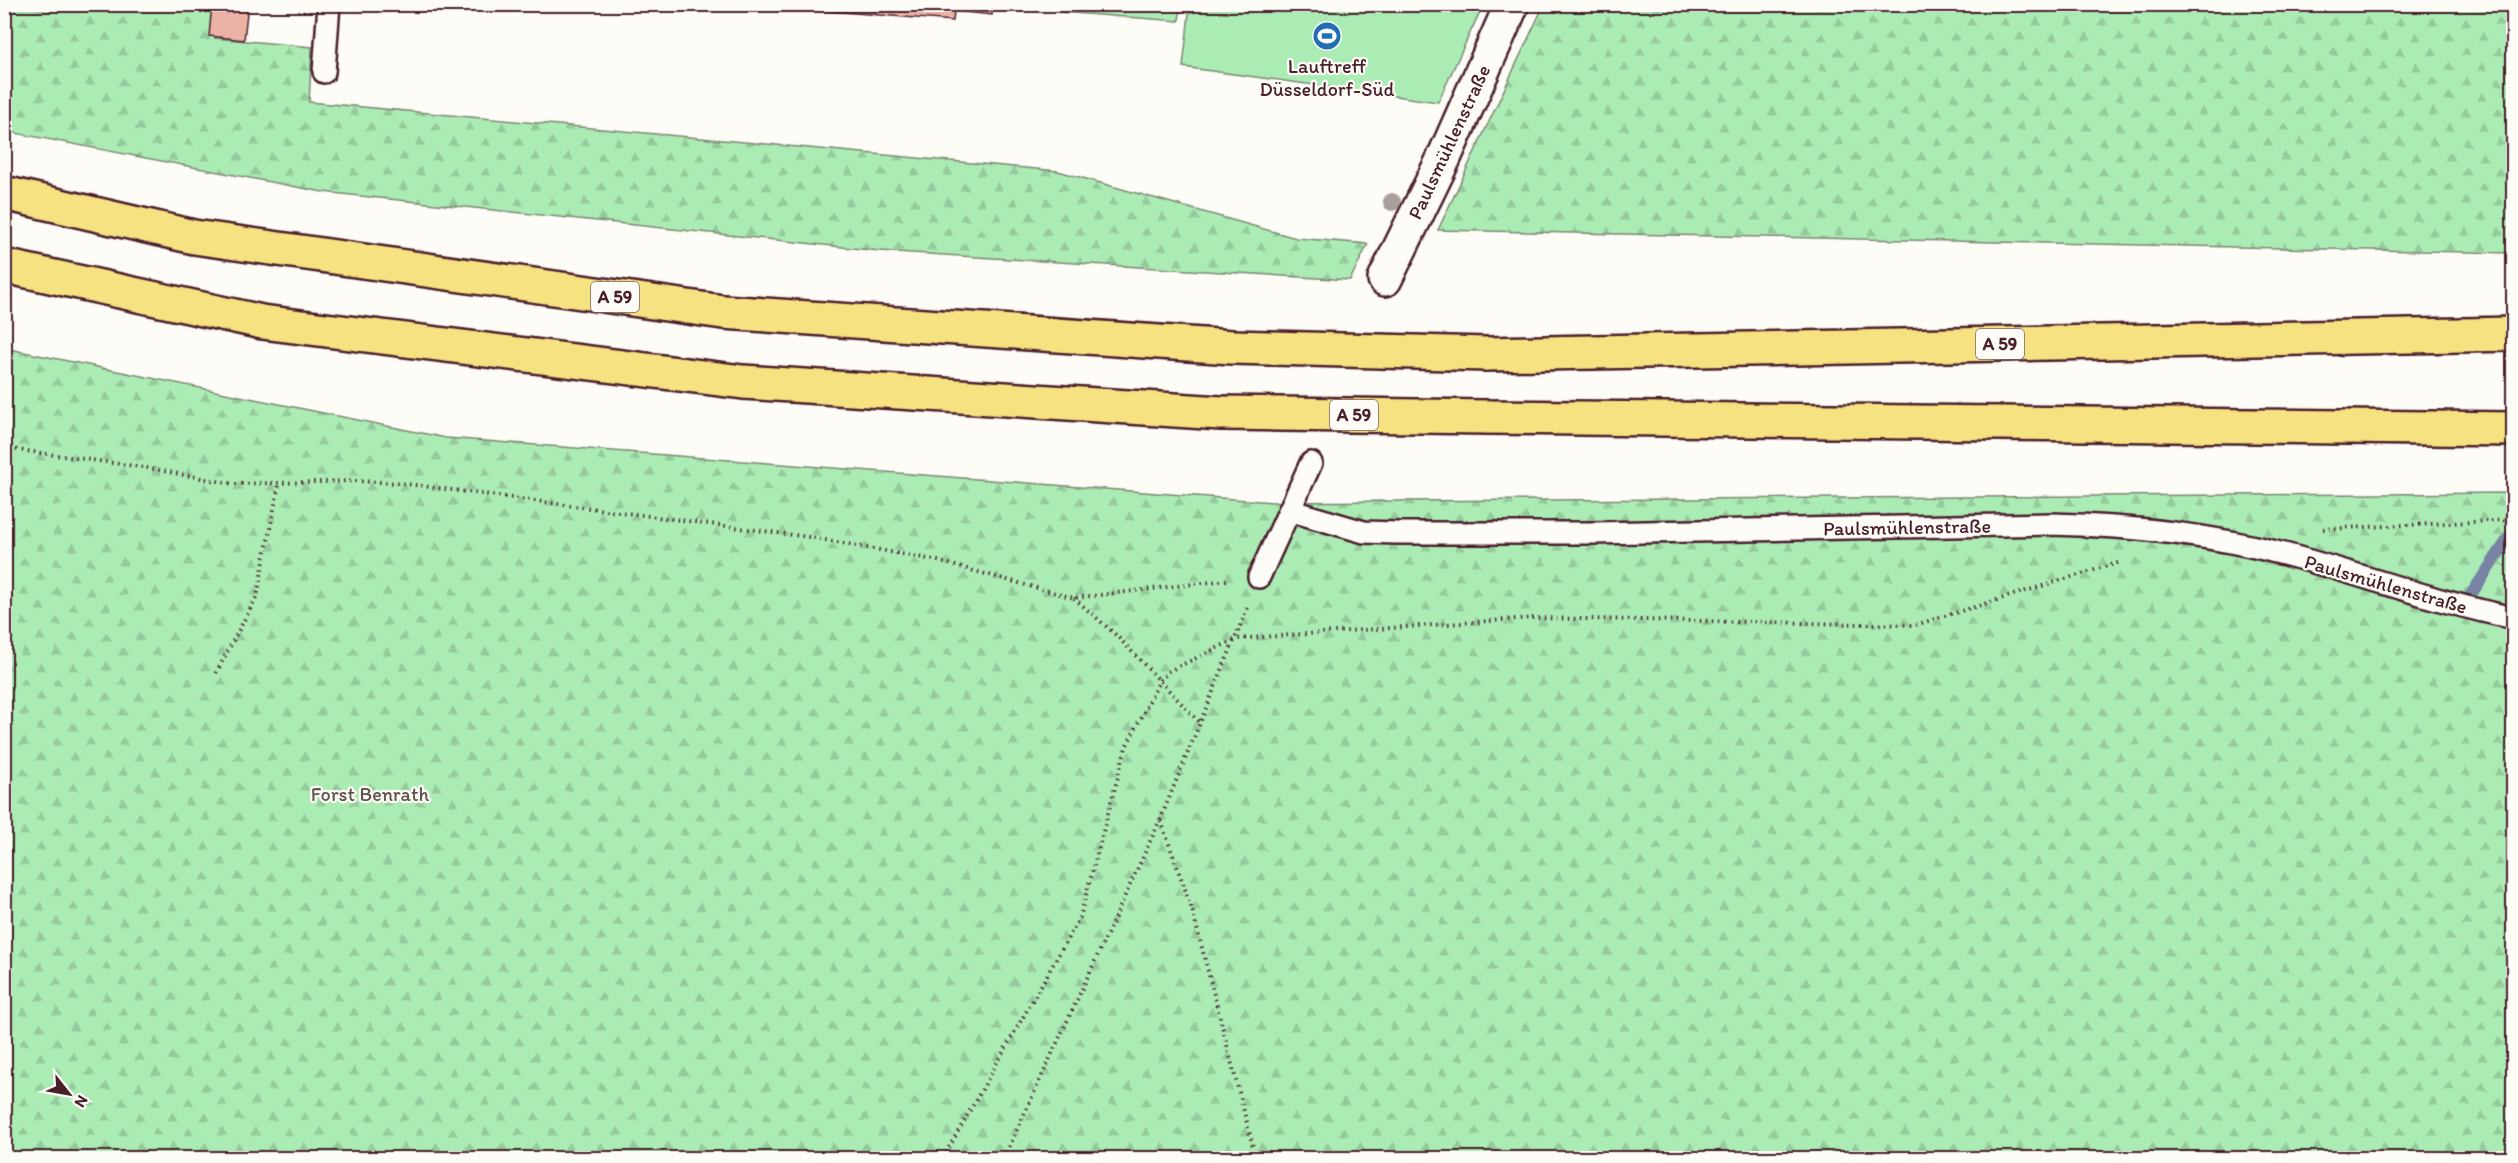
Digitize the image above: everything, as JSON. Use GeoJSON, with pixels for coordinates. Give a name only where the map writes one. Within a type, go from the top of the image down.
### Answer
{"type":"FeatureCollection","features":[{"type":"Feature","properties":{"kind":"highway","name":"A 59"},"geometry":{"type":"LineString","coordinates":[[4,193],[194,237],[723,312],[1232,347],[1486,354],[2514,333]]}},
{"type":"Feature","properties":{"kind":"highway","name":"A 59"},"geometry":{"type":"LineString","coordinates":[[4,266],[262,322],[743,382],[1221,413],[2514,429]]}},
{"type":"Feature","properties":{"kind":"street","name":"Paulsmühlenstraße"},"geometry":{"type":"LineString","coordinates":[[1385,279],[1443,159],[1512,4]]}},
{"type":"Feature","properties":{"kind":"lane"},"geometry":{"type":"LineString","coordinates":[[324,72],[328,4]]}},
{"type":"Feature","properties":{"kind":"lane"},"geometry":{"type":"LineString","coordinates":[[1259,577],[1292,511],[1311,463]]}},
{"type":"Feature","properties":{"kind":"lane","name":"Paulsmühlenstraße"},"geometry":{"type":"LineString","coordinates":[[1292,511],[1364,532],[1397,533],[1593,533],[2053,524],[2125,526],[2201,537],[2283,554],[2439,601],[2514,618]]}},
{"type":"Feature","properties":{"kind":"path"},"geometry":{"type":"LineString","coordinates":[[4,448],[233,484],[358,481],[399,483],[809,537],[934,560],[1074,598],[1259,577],[1236,639],[1161,820],[1004,1158]]}},
{"type":"Feature","properties":{"kind":"path"},"geometry":{"type":"LineString","coordinates":[[216,673],[257,596],[279,484]]}},
{"type":"Feature","properties":{"kind":"path"},"geometry":{"type":"LineString","coordinates":[[2319,529],[2514,520]]}},
{"type":"Feature","properties":{"kind":"path"},"geometry":{"type":"LineString","coordinates":[[943,1158],[1080,917],[1126,747],[1160,680],[1169,671],[1236,639],[1531,618],[1915,625],[2122,562]]}},
{"type":"Feature","properties":{"kind":"path"},"geometry":{"type":"LineString","coordinates":[[1074,598],[1116,635],[1201,724]]}},
{"type":"Feature","properties":{"kind":"path"},"geometry":{"type":"LineString","coordinates":[[1161,820],[1192,909],[1256,1158]]}},
{"type":"Feature","properties":{"kind":"green space"},"geometry":{"type":"Polygon","coordinates":[[[1061,4],[1181,5],[1179,21],[1060,12],[1061,4]]]}},
{"type":"Feature","properties":{"kind":"green space","name":"Lauftreff Düsseldorf-Süd"},"geometry":{"type":"Polygon","coordinates":[[[1190,4],[1483,5],[1438,102],[1183,67],[1190,4]]]}},
{"type":"Feature","properties":{"kind":"green space"},"geometry":{"type":"Polygon","coordinates":[[[4,5],[218,5],[215,38],[312,47],[309,102],[1058,171],[1296,238],[1368,244],[1350,280],[880,251],[323,192],[5,131],[4,5]]]}},
{"type":"Feature","properties":{"kind":"green space"},"geometry":{"type":"Polygon","coordinates":[[[1544,5],[2513,5],[2513,253],[1438,230],[1544,5]]]}},
{"type":"Feature","properties":{"kind":"green space","name":"Forst Benrath"},"geometry":{"type":"Polygon","coordinates":[[[4,348],[446,438],[1272,502],[2513,493],[2513,1158],[5,1158],[4,348]]]}},
{"type":"Feature","properties":{"kind":"building"},"geometry":{"type":"Polygon","coordinates":[[[212,4],[248,4],[244,40],[209,36],[212,4]]]}},
{"type":"Feature","properties":{"kind":"building"},"geometry":{"type":"Polygon","coordinates":[[[806,4],[993,4],[992,15],[954,11],[953,21],[806,9],[806,4]]]}},
{"type":"Feature","properties":{"kind":"waterway"},"geometry":{"type":"LineString","coordinates":[[2470,596],[2514,530]]}},
{"type":"Feature","properties":{"kind":"place","name":"Lauftreff Düsseldorf-Süd"},"geometry":{"type":"Point","coordinates":[1327,36]}}]}
